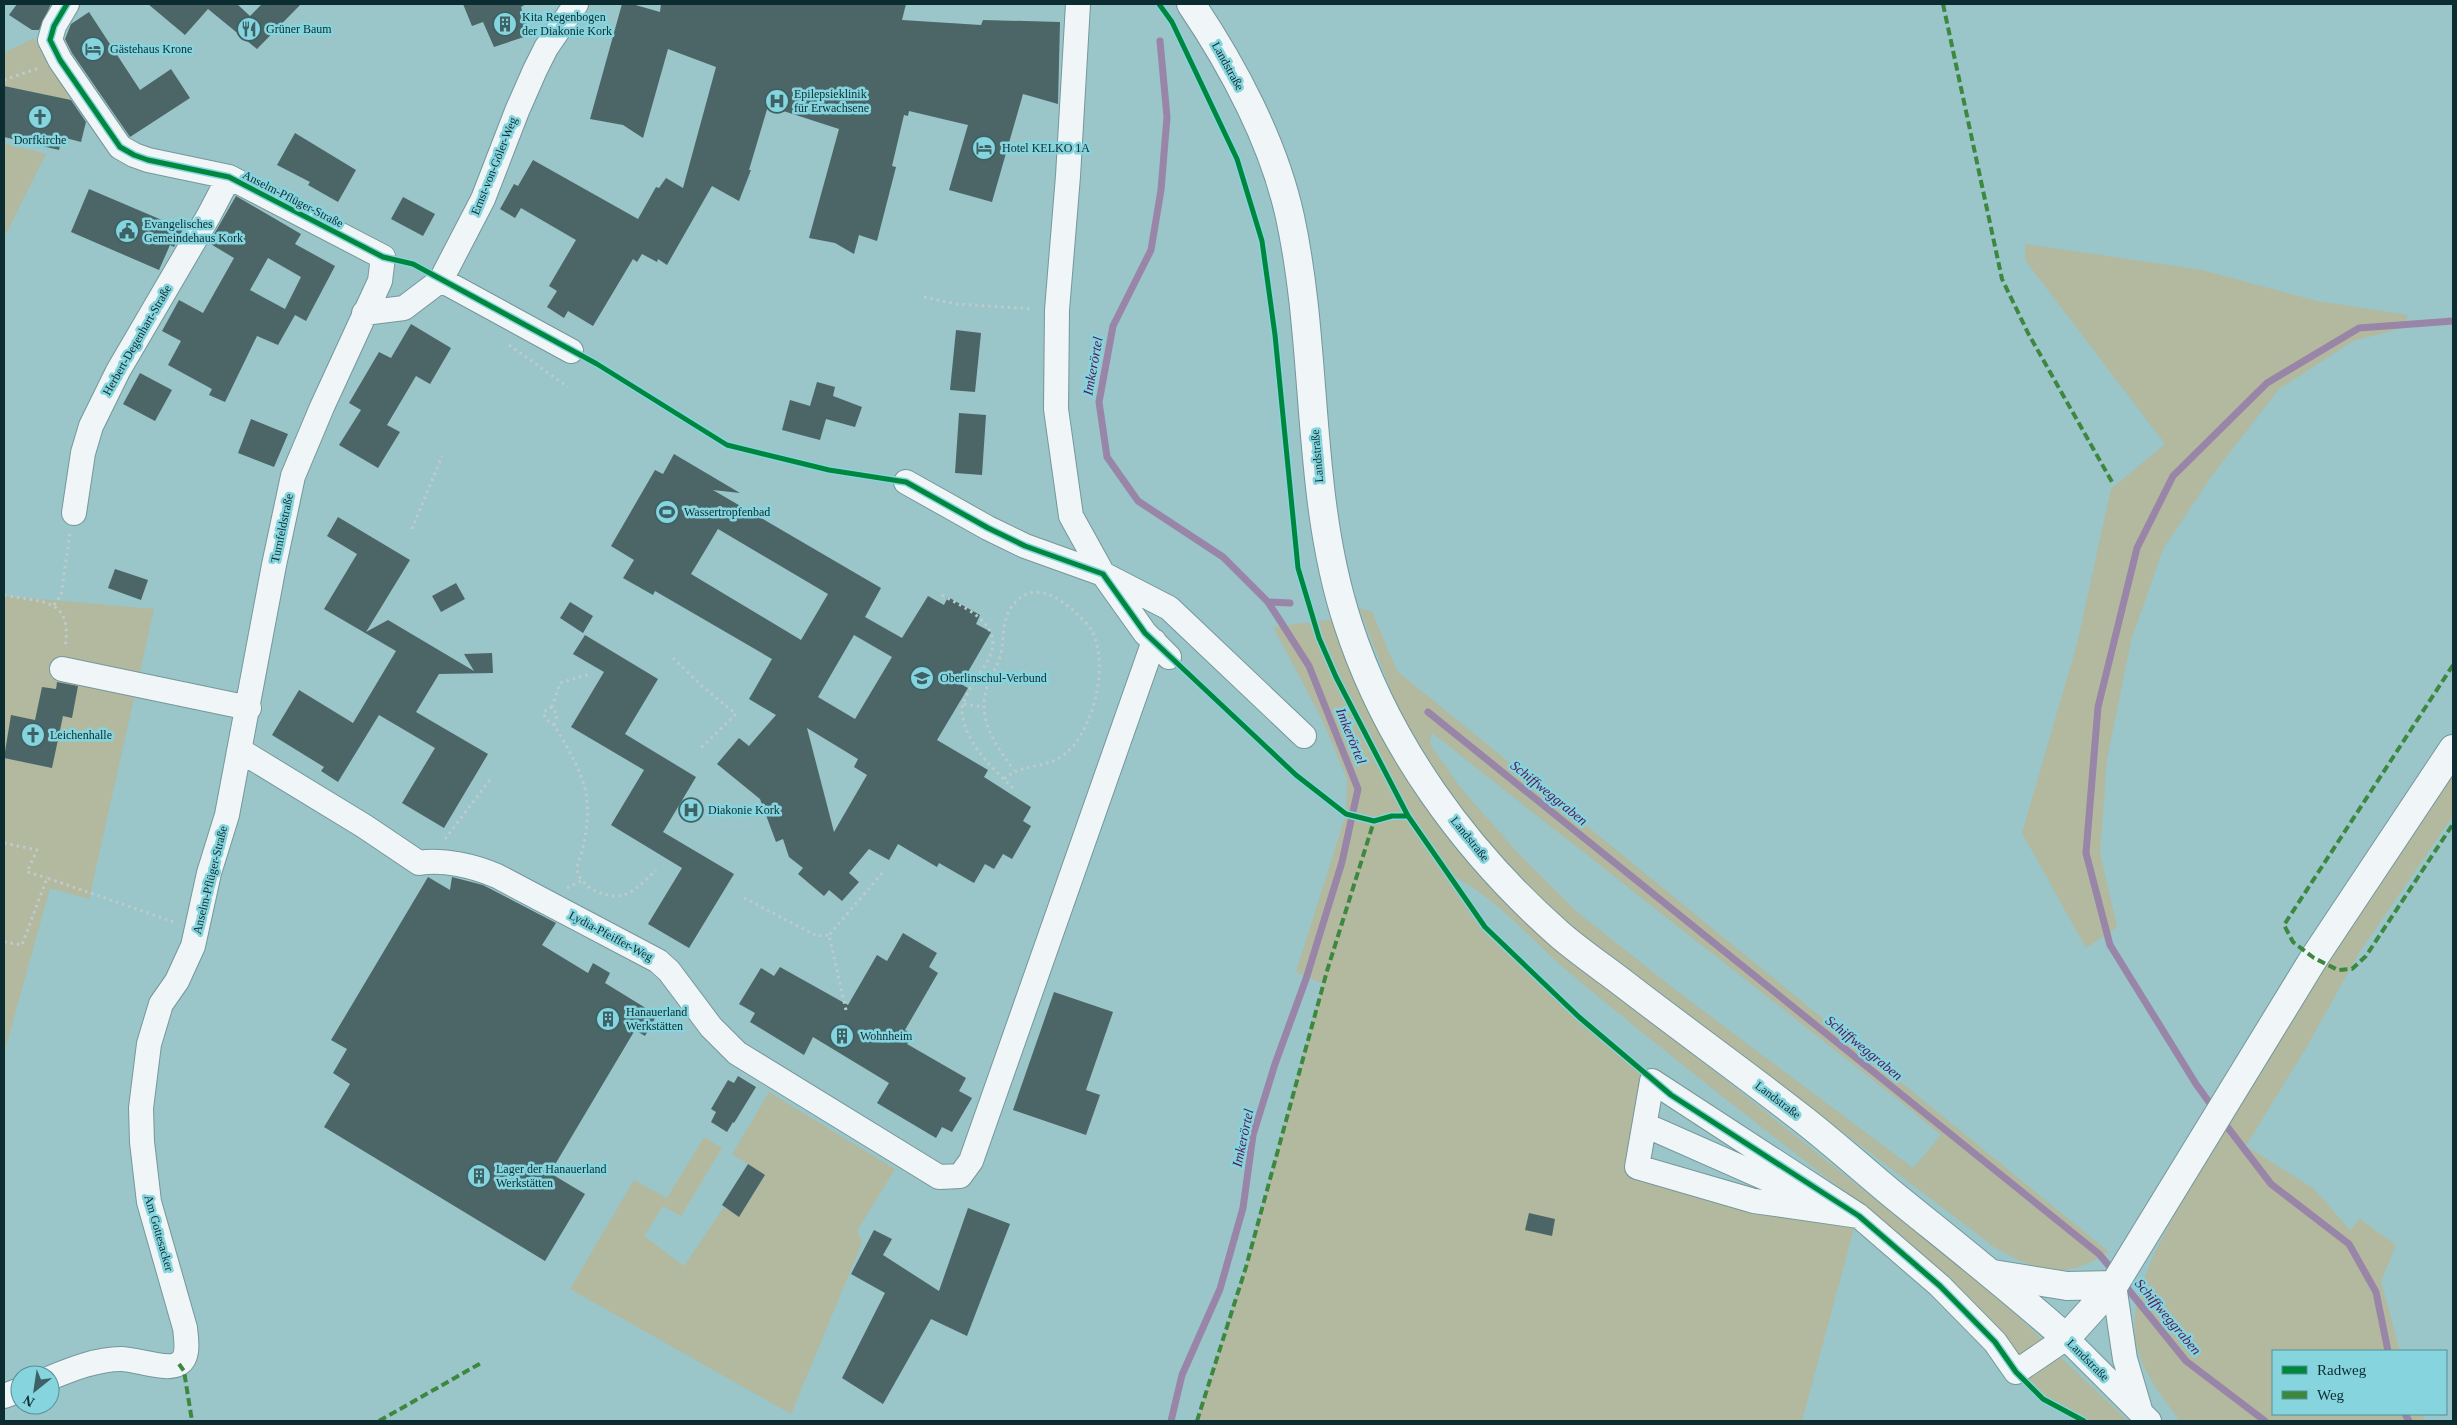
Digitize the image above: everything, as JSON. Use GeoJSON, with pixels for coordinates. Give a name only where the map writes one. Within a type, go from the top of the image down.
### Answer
{"type":"FeatureCollection","features":[{"type":"Feature","properties":{"kind":"main road","name":"Landstraße"},"geometry":{"type":"LineString","coordinates":[[1191,4],[1231,68],[1258,125],[1282,188],[1290,219],[1302,300],[1323,520],[1333,568],[1348,623],[1366,674],[1406,752],[1476,849],[1510,888],[1561,935],[1804,1120],[1993,1274],[2066,1338]]}},
{"type":"Feature","properties":{"kind":"main road"},"geometry":{"type":"LineString","coordinates":[[2066,1338],[2114,1285],[2314,958],[2453,749]]}},
{"type":"Feature","properties":{"kind":"main road"},"geometry":{"type":"LineString","coordinates":[[1993,1274],[2067,1286],[2114,1285]]}},
{"type":"Feature","properties":{"kind":"street","name":"Anselm-Pflüger-Straße"},"geometry":{"type":"LineString","coordinates":[[67,4],[52,32],[50,40],[60,60],[120,147],[134,156],[148,160],[229,177],[383,257]]}},
{"type":"Feature","properties":{"kind":"street","name":"Ernst-von-Göler-Weg"},"geometry":{"type":"LineString","coordinates":[[364,313],[404,308],[441,280],[483,199],[517,110],[543,55],[576,4]]}},
{"type":"Feature","properties":{"kind":"street"},"geometry":{"type":"LineString","coordinates":[[1078,4],[1068,176],[1057,310],[1056,409],[1071,516],[1103,574]]}},
{"type":"Feature","properties":{"kind":"street","name":"Herbert-Degenhart-Straße"},"geometry":{"type":"LineString","coordinates":[[74,513],[83,454],[91,426],[118,371],[208,217],[229,177]]}},
{"type":"Feature","properties":{"kind":"street","name":"Turnfeldstraße"},"geometry":{"type":"LineString","coordinates":[[227,815],[241,751],[274,565],[293,476],[364,313],[380,281],[383,257]]}},
{"type":"Feature","properties":{"kind":"street"},"geometry":{"type":"LineString","coordinates":[[441,280],[571,351]]}},
{"type":"Feature","properties":{"kind":"street"},"geometry":{"type":"LineString","coordinates":[[906,482],[988,528],[1025,546],[1103,574],[1169,608],[1304,736]]}},
{"type":"Feature","properties":{"kind":"street","name":"Lydia-Pfeiffer-Weg"},"geometry":{"type":"LineString","coordinates":[[241,751],[364,826],[419,863],[428,862],[478,868],[497,876],[658,961],[668,970],[711,1027],[737,1053],[939,1177],[960,1176],[971,1161],[1162,649],[1145,633],[1103,574]]}},
{"type":"Feature","properties":{"kind":"street"},"geometry":{"type":"LineString","coordinates":[[62,669],[249,708]]}},
{"type":"Feature","properties":{"kind":"street","name":"Anselm-Pflüger-Straße"},"geometry":{"type":"LineString","coordinates":[[195,938],[209,873],[227,815]]}},
{"type":"Feature","properties":{"kind":"street","name":"Am Gottesacker"},"geometry":{"type":"LineString","coordinates":[[60,1374],[102,1361],[121,1359],[169,1366],[179,1364],[184,1358],[186,1348],[185,1328],[149,1202],[142,1142],[141,1108],[149,1044],[161,1004],[178,981],[195,938]]}},
{"type":"Feature","properties":{"kind":"street"},"geometry":{"type":"LineString","coordinates":[[1859,1216],[1754,1201],[1637,1167],[1652,1081],[1859,1216],[1940,1286],[1995,1342],[2016,1372],[2066,1338]]}},
{"type":"Feature","properties":{"kind":"street"},"geometry":{"type":"LineString","coordinates":[[1645,1125],[1793,1191],[1859,1216]]}},
{"type":"Feature","properties":{"kind":"street"},"geometry":{"type":"LineString","coordinates":[[2114,1285],[2125,1359],[2145,1417]]}},
{"type":"Feature","properties":{"kind":"street","name":"Landstraße"},"geometry":{"type":"LineString","coordinates":[[2066,1338],[2145,1417]]}},
{"type":"Feature","properties":{"kind":"path"},"geometry":{"type":"LineString","coordinates":[[4,80],[60,60]]}},
{"type":"Feature","properties":{"kind":"path"},"geometry":{"type":"LineString","coordinates":[[924,297],[956,304],[1057,310]]}},
{"type":"Feature","properties":{"kind":"path"},"geometry":{"type":"LineString","coordinates":[[503,341],[568,387]]}},
{"type":"Feature","properties":{"kind":"path"},"geometry":{"type":"LineString","coordinates":[[412,529],[442,456]]}},
{"type":"Feature","properties":{"kind":"path"},"geometry":{"type":"LineString","coordinates":[[54,605],[61,595],[74,513]]}},
{"type":"Feature","properties":{"kind":"path"},"geometry":{"type":"LineString","coordinates":[[1004,779],[1014,770],[1044,766],[1058,760],[1073,746],[1086,723],[1096,696],[1101,670],[1092,631],[1059,598],[1045,592],[1034,592],[1025,596],[1010,610],[1004,625],[1004,648],[989,680],[983,707],[984,723],[996,746],[1014,770]]}},
{"type":"Feature","properties":{"kind":"path"},"geometry":{"type":"LineString","coordinates":[[942,595],[978,617],[990,633],[992,649],[962,709],[966,731],[1004,779],[1016,791]]}},
{"type":"Feature","properties":{"kind":"path"},"geometry":{"type":"LineString","coordinates":[[4,596],[54,605],[64,616],[68,632],[62,669]]}},
{"type":"Feature","properties":{"kind":"path"},"geometry":{"type":"LineString","coordinates":[[673,658],[703,687],[736,714],[701,748]]}},
{"type":"Feature","properties":{"kind":"path"},"geometry":{"type":"LineString","coordinates":[[590,674],[560,683],[552,707],[548,708],[543,714],[550,724],[554,725],[583,783],[586,795],[586,825],[577,870],[589,888],[609,897],[619,897],[628,893],[656,870]]}},
{"type":"Feature","properties":{"kind":"path"},"geometry":{"type":"LineString","coordinates":[[964,704],[983,707]]}},
{"type":"Feature","properties":{"kind":"path"},"geometry":{"type":"LineString","coordinates":[[552,707],[557,716],[554,725]]}},
{"type":"Feature","properties":{"kind":"path"},"geometry":{"type":"LineString","coordinates":[[428,862],[492,777]]}},
{"type":"Feature","properties":{"kind":"path"},"geometry":{"type":"LineString","coordinates":[[4,843],[37,850],[26,872],[47,878],[195,938]]}},
{"type":"Feature","properties":{"kind":"path"},"geometry":{"type":"LineString","coordinates":[[744,898],[817,936],[829,935],[884,872]]}},
{"type":"Feature","properties":{"kind":"path"},"geometry":{"type":"LineString","coordinates":[[4,942],[22,945],[47,878]]}},
{"type":"Feature","properties":{"kind":"path"},"geometry":{"type":"LineString","coordinates":[[829,935],[846,1010]]}},
{"type":"Feature","properties":{"kind":"green space"},"geometry":{"type":"Polygon","coordinates":[[[34,38],[59,78],[70,100],[4,86],[4,53],[34,38]]]}},
{"type":"Feature","properties":{"kind":"green space"},"geometry":{"type":"Polygon","coordinates":[[[4,143],[46,154],[6,234],[4,232],[4,143]]]}},
{"type":"Feature","properties":{"kind":"green space"},"geometry":{"type":"Polygon","coordinates":[[[2025,244],[2202,270],[2317,301],[2408,315],[2403,328],[2353,341],[2279,389],[2211,477],[2163,549],[2131,641],[2107,759],[2100,853],[2117,927],[2086,948],[2022,833],[2077,644],[2111,489],[2165,444],[2025,260],[2025,244]]]}},
{"type":"Feature","properties":{"kind":"green space"},"geometry":{"type":"Polygon","coordinates":[[[4,596],[154,609],[89,899],[50,888],[4,1054],[4,596]]]}},
{"type":"Feature","properties":{"kind":"green space"},"geometry":{"type":"Polygon","coordinates":[[[1359,608],[1372,612],[1397,671],[2109,1252],[2078,1267],[2052,1270],[2025,1262],[1994,1247],[1675,1004],[1569,926],[1501,857],[1458,808],[1398,708],[1359,608]],[[1432,733],[1430,744],[1460,787],[1517,852],[1577,912],[1686,998],[1913,1168],[1941,1135],[1432,733]]]}},
{"type":"Feature","properties":{"kind":"green space"},"geometry":{"type":"Polygon","coordinates":[[[1336,619],[1365,695],[1574,959],[1996,1296],[2128,1421],[2084,1421],[2043,1399],[1856,1221],[1802,1421],[1197,1421],[1246,1267],[1323,984],[1296,972],[1346,814],[1347,779],[1322,719],[1273,627],[1336,619]],[[1448,874],[1486,927],[1579,1017],[1648,1078],[1639,1160],[1678,1180],[1860,1203],[1643,1033],[1556,961],[1498,907],[1466,883],[1448,874]]]}},
{"type":"Feature","properties":{"kind":"green space"},"geometry":{"type":"Polygon","coordinates":[[[2453,767],[2453,816],[2359,953],[2309,1043],[2246,1146],[2314,1189],[2350,1230],[2360,1219],[2396,1245],[2381,1281],[2400,1350],[2272,1350],[2272,1415],[2422,1415],[2425,1421],[2180,1421],[2154,1385],[2141,1359],[2135,1331],[2135,1316],[2139,1294],[2147,1270],[2171,1222],[2337,949],[2453,767]]]}},
{"type":"Feature","properties":{"kind":"green space"},"geometry":{"type":"Polygon","coordinates":[[[769,1092],[895,1169],[857,1231],[862,1243],[791,1414],[570,1289],[634,1180],[667,1198],[704,1137],[722,1148],[681,1216],[663,1206],[644,1236],[684,1266],[724,1207],[739,1216],[765,1175],[732,1154],[769,1092]]]}},
{"type":"Feature","properties":{"kind":"building"},"geometry":{"type":"Polygon","coordinates":[[[17,4],[51,4],[39,30],[32,30],[9,15],[17,4]]]}},
{"type":"Feature","properties":{"kind":"building"},"geometry":{"type":"Polygon","coordinates":[[[148,4],[237,4],[250,16],[262,4],[301,4],[257,49],[208,9],[185,35],[148,4]]]}},
{"type":"Feature","properties":{"kind":"building","name":"Kita Regenbogen der Diakonie Kork"},"geometry":{"type":"Polygon","coordinates":[[[463,4],[526,4],[521,7],[530,35],[494,47],[483,22],[472,26],[463,4]]]}},
{"type":"Feature","properties":{"kind":"building"},"geometry":{"type":"Polygon","coordinates":[[[622,4],[632,4],[660,12],[661,4],[906,4],[902,20],[981,25],[983,20],[1060,22],[1058,104],[1023,94],[992,202],[949,190],[968,125],[909,111],[908,116],[904,115],[892,166],[896,167],[877,241],[859,235],[854,254],[835,243],[809,238],[839,129],[768,106],[749,170],[751,170],[739,201],[712,186],[667,265],[658,259],[657,262],[642,254],[637,262],[633,259],[593,326],[568,311],[564,318],[547,307],[557,291],[549,286],[576,240],[521,208],[515,218],[500,209],[514,184],[518,186],[533,160],[638,219],[656,187],[659,188],[666,178],[683,188],[716,67],[668,49],[643,138],[623,125],[590,119],[622,4]]]}},
{"type":"Feature","properties":{"kind":"building"},"geometry":{"type":"Polygon","coordinates":[[[89,12],[140,90],[171,69],[190,98],[130,137],[72,53],[65,39],[71,24],[89,12]]]}},
{"type":"Feature","properties":{"kind":"building","name":"Dorfkirche"},"geometry":{"type":"Polygon","coordinates":[[[4,86],[71,100],[86,122],[81,142],[62,137],[59,150],[4,137],[4,86]]]}},
{"type":"Feature","properties":{"kind":"building"},"geometry":{"type":"Polygon","coordinates":[[[295,133],[356,170],[338,202],[308,185],[310,182],[277,165],[295,133]]]}},
{"type":"Feature","properties":{"kind":"building","name":"Evangelisches Gemeindehaus Kork"},"geometry":{"type":"Polygon","coordinates":[[[89,189],[183,229],[174,247],[170,245],[159,270],[71,232],[89,189]]]}},
{"type":"Feature","properties":{"kind":"building"},"geometry":{"type":"Polygon","coordinates":[[[236,196],[301,234],[295,244],[335,266],[306,321],[295,315],[278,345],[257,336],[225,402],[209,395],[212,389],[168,365],[181,341],[162,331],[179,300],[203,313],[234,258],[209,243],[236,196]],[[268,258],[250,290],[285,309],[301,277],[268,258]]]}},
{"type":"Feature","properties":{"kind":"building"},"geometry":{"type":"Polygon","coordinates":[[[403,197],[435,214],[423,236],[391,219],[403,197]]]}},
{"type":"Feature","properties":{"kind":"building"},"geometry":{"type":"Polygon","coordinates":[[[411,324],[451,348],[430,384],[416,376],[387,425],[400,432],[378,468],[339,445],[361,410],[349,403],[379,352],[391,358],[411,324]]]}},
{"type":"Feature","properties":{"kind":"building"},"geometry":{"type":"Polygon","coordinates":[[[956,330],[981,333],[975,392],[950,390],[956,330]]]}},
{"type":"Feature","properties":{"kind":"building"},"geometry":{"type":"Polygon","coordinates":[[[140,373],[172,390],[155,421],[123,404],[140,373]]]}},
{"type":"Feature","properties":{"kind":"building"},"geometry":{"type":"Polygon","coordinates":[[[817,382],[835,387],[833,396],[862,407],[855,427],[826,419],[820,440],[782,430],[790,400],[810,406],[817,382]]]}},
{"type":"Feature","properties":{"kind":"building"},"geometry":{"type":"Polygon","coordinates":[[[959,413],[986,415],[982,475],[955,473],[959,413]]]}},
{"type":"Feature","properties":{"kind":"building"},"geometry":{"type":"Polygon","coordinates":[[[251,419],[288,434],[274,467],[238,453],[251,419]]]}},
{"type":"Feature","properties":{"kind":"building","name":"Oberlinschul-Verbund"},"geometry":{"type":"Polygon","coordinates":[[[674,454],[740,493],[713,490],[881,588],[865,617],[902,638],[928,596],[944,605],[948,597],[980,615],[976,624],[991,632],[961,684],[968,688],[937,740],[988,770],[984,777],[1031,807],[1023,821],[1031,826],[1012,859],[1003,854],[994,869],[985,864],[974,883],[939,863],[937,867],[898,844],[889,860],[869,849],[849,873],[859,882],[842,901],[829,890],[824,896],[798,874],[803,868],[789,857],[783,839],[776,842],[760,799],[717,764],[739,738],[749,746],[776,715],[749,699],[772,659],[655,591],[653,595],[623,578],[634,560],[611,546],[655,470],[663,474],[674,454]],[[718,529],[691,574],[801,640],[828,594],[718,529]],[[854,635],[818,697],[855,719],[892,657],[854,635]],[[807,728],[834,832],[867,775],[854,767],[858,759],[807,728]]]}},
{"type":"Feature","properties":{"kind":"building"},"geometry":{"type":"Polygon","coordinates":[[[338,517],[410,560],[366,632],[388,620],[474,671],[464,654],[492,653],[493,673],[439,674],[416,712],[488,754],[444,828],[402,803],[435,748],[379,715],[338,782],[321,771],[324,767],[272,735],[299,690],[353,723],[396,651],[324,609],[357,554],[327,536],[338,517]]]}},
{"type":"Feature","properties":{"kind":"building"},"geometry":{"type":"Polygon","coordinates":[[[115,569],[148,580],[141,600],[108,588],[115,569]]]}},
{"type":"Feature","properties":{"kind":"building"},"geometry":{"type":"Polygon","coordinates":[[[456,583],[465,599],[441,612],[432,596],[456,583]]]}},
{"type":"Feature","properties":{"kind":"building"},"geometry":{"type":"Polygon","coordinates":[[[570,602],[593,616],[583,633],[560,618],[570,602]]]}},
{"type":"Feature","properties":{"kind":"building"},"geometry":{"type":"Polygon","coordinates":[[[585,635],[658,679],[625,734],[696,777],[663,832],[734,874],[689,948],[648,924],[682,868],[611,825],[644,770],[571,727],[604,672],[573,654],[585,635]]]}},
{"type":"Feature","properties":{"kind":"building","name":"Leichenhalle"},"geometry":{"type":"Polygon","coordinates":[[[57,682],[78,686],[72,718],[63,716],[52,768],[4,758],[11,715],[35,720],[42,687],[56,689],[57,682]]]}},
{"type":"Feature","properties":{"kind":"building","name":"Hanauerland Werkstätten"},"geometry":{"type":"Polygon","coordinates":[[[428,877],[450,890],[452,877],[483,885],[556,923],[542,945],[588,973],[593,963],[610,973],[605,983],[657,1015],[645,1036],[635,1030],[550,1173],[585,1194],[545,1261],[324,1127],[350,1084],[333,1073],[347,1049],[331,1040],[428,877]]]}},
{"type":"Feature","properties":{"kind":"building","name":"Wohnheim"},"geometry":{"type":"Polygon","coordinates":[[[903,933],[937,953],[929,967],[938,973],[905,1030],[913,1035],[907,1044],[966,1078],[959,1091],[972,1098],[952,1132],[942,1127],[936,1138],[877,1103],[889,1083],[813,1037],[804,1055],[750,1022],[755,1013],[739,1004],[761,968],[774,976],[780,967],[848,1005],[877,955],[887,961],[903,933]]]}},
{"type":"Feature","properties":{"kind":"building"},"geometry":{"type":"Polygon","coordinates":[[[1054,992],[1113,1012],[1086,1090],[1100,1095],[1086,1135],[1013,1110],[1054,992]]]}},
{"type":"Feature","properties":{"kind":"building"},"geometry":{"type":"Polygon","coordinates":[[[738,1076],[756,1087],[727,1132],[711,1122],[716,1112],[711,1109],[728,1080],[734,1083],[738,1076]]]}},
{"type":"Feature","properties":{"kind":"building"},"geometry":{"type":"Polygon","coordinates":[[[748,1164],[765,1175],[739,1217],[722,1205],[748,1164]]]}},
{"type":"Feature","properties":{"kind":"building"},"geometry":{"type":"Polygon","coordinates":[[[968,1208],[1010,1224],[967,1336],[931,1319],[883,1404],[842,1378],[885,1293],[851,1274],[874,1230],[892,1239],[883,1255],[939,1291],[968,1208]]]}},
{"type":"Feature","properties":{"kind":"building"},"geometry":{"type":"Polygon","coordinates":[[[1529,1213],[1555,1219],[1552,1236],[1525,1230],[1529,1213]]]}},
{"type":"Feature","properties":{"kind":"waterway","name":"Imkerörtel"},"geometry":{"type":"LineString","coordinates":[[1160,41],[1167,117],[1161,190],[1151,250],[1113,326],[1099,402],[1107,457],[1138,501],[1223,557],[1268,602],[1309,666],[1358,789],[1342,862],[1306,979],[1275,1064],[1253,1135],[1243,1208],[1220,1289],[1182,1375],[1171,1421]]}},
{"type":"Feature","properties":{"kind":"waterway"},"geometry":{"type":"LineString","coordinates":[[2214,1109],[2196,1084],[2110,945],[2086,853],[2098,707],[2137,548],[2173,476],[2267,383],[2359,328],[2453,321]]}},
{"type":"Feature","properties":{"kind":"waterway"},"geometry":{"type":"LineString","coordinates":[[1268,602],[1290,603]]}},
{"type":"Feature","properties":{"kind":"waterway","name":"Schiffweggraben"},"geometry":{"type":"LineString","coordinates":[[1428,712],[2099,1254],[2115,1273]]}},
{"type":"Feature","properties":{"kind":"waterway"},"geometry":{"type":"LineString","coordinates":[[2222,1120],[2271,1184],[2349,1244],[2376,1292],[2388,1350]]}},
{"type":"Feature","properties":{"kind":"waterway","name":"Schiffweggraben"},"geometry":{"type":"LineString","coordinates":[[2123,1283],[2186,1361],[2265,1421]]}},
{"type":"Feature","properties":{"kind":"waterway"},"geometry":{"type":"LineString","coordinates":[[2406,1415],[2409,1421]]}},
{"type":"Feature","properties":{"kind":"marked path"},"geometry":{"type":"LineString","coordinates":[[1943,4],[2002,279],[2028,333],[2112,482]]}},
{"type":"Feature","properties":{"kind":"marked path"},"geometry":{"type":"LineString","coordinates":[[2453,665],[2284,925],[2293,942],[2314,958],[2338,970],[2352,969],[2366,956],[2453,824]]}},
{"type":"Feature","properties":{"kind":"marked path"},"geometry":{"type":"LineString","coordinates":[[1197,1421],[1246,1267],[1327,971],[1374,821]]}},
{"type":"Feature","properties":{"kind":"marked path"},"geometry":{"type":"LineString","coordinates":[[379,1421],[481,1363]]}},
{"type":"Feature","properties":{"kind":"marked path"},"geometry":{"type":"LineString","coordinates":[[179,1364],[184,1371],[192,1421]]}},
{"type":"Feature","properties":{"kind":"cycle path"},"geometry":{"type":"LineString","coordinates":[[67,4],[54,26],[50,40],[60,60],[120,147],[148,160],[229,177],[383,257],[413,264],[597,364],[727,445],[829,470],[906,482],[988,528],[1025,546],[1103,574],[1145,633],[1296,775],[1346,814],[1374,821],[1392,816],[1408,816]]}},
{"type":"Feature","properties":{"kind":"cycle path"},"geometry":{"type":"LineString","coordinates":[[1159,4],[1172,22],[1237,159],[1262,241],[1275,335],[1298,568],[1319,638],[1336,677],[1408,816],[1485,927],[1579,1017],[1671,1095],[1859,1216],[1940,1286],[1995,1342],[2016,1372],[2043,1399],[2084,1421]]}},
{"type":"Feature","properties":{"kind":"place","name":"Kita Regenbogen der Diakonie Kork"},"geometry":{"type":"Point","coordinates":[505,24]}},
{"type":"Feature","properties":{"kind":"place","name":"Grüner Baum"},"geometry":{"type":"Point","coordinates":[249,29]}},
{"type":"Feature","properties":{"kind":"place","name":"Gästehaus Krone"},"geometry":{"type":"Point","coordinates":[93,49]}},
{"type":"Feature","properties":{"kind":"place","name":"Epilepsieklinik für Erwachsene"},"geometry":{"type":"Point","coordinates":[777,101]}},
{"type":"Feature","properties":{"kind":"place","name":"Dorfkirche"},"geometry":{"type":"Point","coordinates":[40,117]}},
{"type":"Feature","properties":{"kind":"place","name":"Hotel KELKO 1A"},"geometry":{"type":"Point","coordinates":[984,148]}},
{"type":"Feature","properties":{"kind":"place","name":"Evangelisches Gemeindehaus Kork"},"geometry":{"type":"Point","coordinates":[127,231]}},
{"type":"Feature","properties":{"kind":"place","name":"Wassertropfenbad"},"geometry":{"type":"Point","coordinates":[667,512]}},
{"type":"Feature","properties":{"kind":"place","name":"Oberlinschul-Verbund"},"geometry":{"type":"Point","coordinates":[922,678]}},
{"type":"Feature","properties":{"kind":"place","name":"Leichenhalle"},"geometry":{"type":"Point","coordinates":[33,735]}},
{"type":"Feature","properties":{"kind":"place","name":"Diakonie Kork"},"geometry":{"type":"Point","coordinates":[691,810]}},
{"type":"Feature","properties":{"kind":"place","name":"Hanauerland Werkstätten"},"geometry":{"type":"Point","coordinates":[608,1019]}},
{"type":"Feature","properties":{"kind":"place","name":"Wohnheim"},"geometry":{"type":"Point","coordinates":[842,1036]}},
{"type":"Feature","properties":{"kind":"place","name":"Lager der Hanauerland Werkstätten"},"geometry":{"type":"Point","coordinates":[479,1176]}}]}
